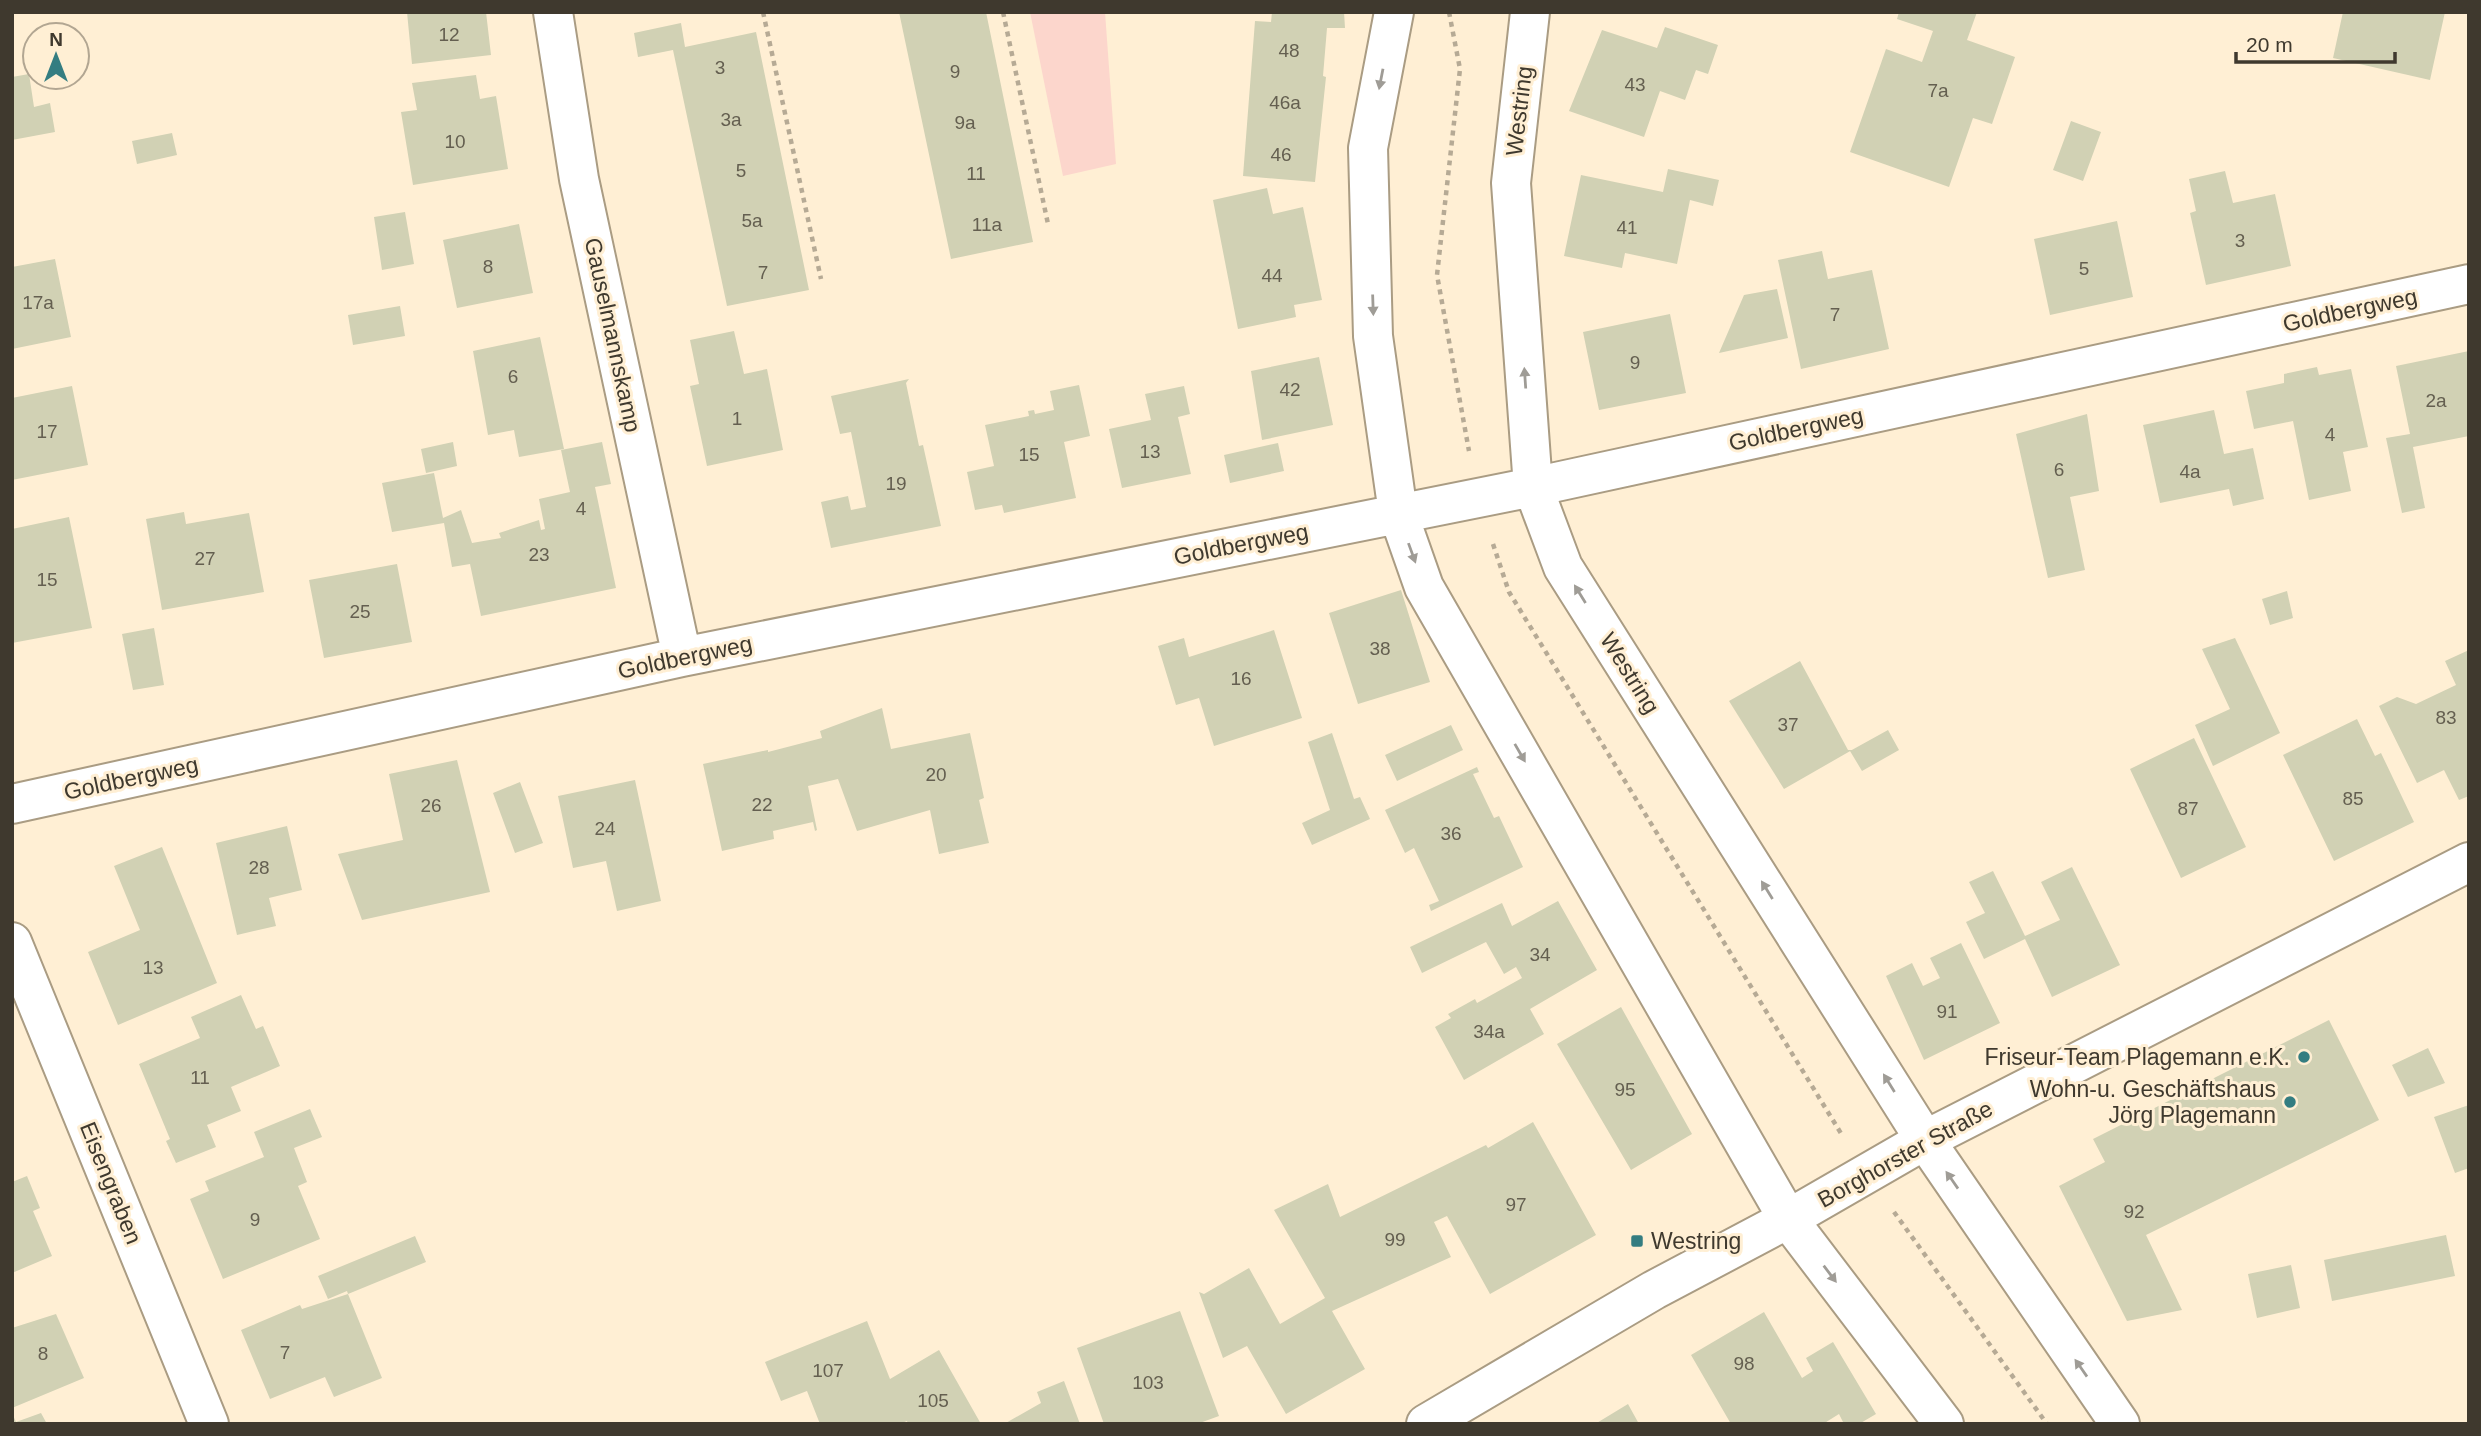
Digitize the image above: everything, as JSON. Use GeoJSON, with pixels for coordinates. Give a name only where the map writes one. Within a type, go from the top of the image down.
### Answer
{"type":"FeatureCollection","features":[{"type":"Feature","properties":{"kind":"street","name":"Gauselmannskamp"},"geometry":{"type":"LineString","coordinates":[[553,12],[579,179],[682,657]]}},
{"type":"Feature","properties":{"kind":"street"},"geometry":{"type":"LineString","coordinates":[[1394,12],[1368,148],[1373,336],[1398,513],[1424,587],[1788,1219],[1944,1424]]}},
{"type":"Feature","properties":{"kind":"street","name":"Westring"},"geometry":{"type":"LineString","coordinates":[[1531,12],[1511,183],[1533,487],[1563,567],[1925,1140],[2120,1424]]}},
{"type":"Feature","properties":{"kind":"street","name":"Goldbergweg"},"geometry":{"type":"LineString","coordinates":[[12,804],[682,657],[1533,487],[2469,284]]}},
{"type":"Feature","properties":{"kind":"street","name":"Borghorster Straße"},"geometry":{"type":"LineString","coordinates":[[1426,1424],[1654,1290],[1788,1219],[1925,1140],[2469,862]]}},
{"type":"Feature","properties":{"kind":"street","name":"Eisengraben"},"geometry":{"type":"LineString","coordinates":[[12,942],[209,1424]]}},
{"type":"Feature","properties":{"kind":"path"},"geometry":{"type":"LineString","coordinates":[[764,12],[821,279]]}},
{"type":"Feature","properties":{"kind":"path"},"geometry":{"type":"LineString","coordinates":[[1003,12],[1048,223]]}},
{"type":"Feature","properties":{"kind":"path"},"geometry":{"type":"LineString","coordinates":[[1866,1174],[2047,1424]]}},
{"type":"Feature","properties":{"kind":"shaded area"},"geometry":{"type":"Polygon","coordinates":[[[1030,12],[1105,12],[1116,164],[1063,176],[1030,12]]]}},
{"type":"Feature","properties":{"kind":"building"},"geometry":{"type":"Polygon","coordinates":[[[407,12],[486,12],[491,55],[412,64],[407,12]]]}},
{"type":"Feature","properties":{"kind":"building"},"geometry":{"type":"Polygon","coordinates":[[[899,12],[986,12],[1033,242],[951,259],[899,12]]]}},
{"type":"Feature","properties":{"kind":"building"},"geometry":{"type":"Polygon","coordinates":[[[1272,12],[1344,12],[1345,28],[1327,28],[1323,76],[1326,77],[1315,182],[1243,176],[1255,21],[1271,22],[1272,12]]]}},
{"type":"Feature","properties":{"kind":"building"},"geometry":{"type":"Polygon","coordinates":[[[1899,12],[1977,12],[1967,40],[2015,57],[1992,124],[1973,118],[1949,187],[1850,152],[1886,49],[1922,62],[1933,31],[1897,19],[1899,12]]]}},
{"type":"Feature","properties":{"kind":"building"},"geometry":{"type":"Polygon","coordinates":[[[2343,12],[2445,12],[2430,80],[2333,58],[2343,12]]]}},
{"type":"Feature","properties":{"kind":"building"},"geometry":{"type":"Polygon","coordinates":[[[681,23],[685,47],[756,32],[809,290],[727,306],[673,50],[638,57],[634,33],[681,23]]]}},
{"type":"Feature","properties":{"kind":"building"},"geometry":{"type":"Polygon","coordinates":[[[1665,27],[1718,45],[1708,74],[1696,70],[1685,100],[1660,91],[1644,137],[1569,111],[1602,30],[1657,48],[1665,27]]]}},
{"type":"Feature","properties":{"kind":"building"},"geometry":{"type":"Polygon","coordinates":[[[21,75],[21,91],[32,91],[34,107],[50,103],[55,132],[12,140],[12,77],[21,75]]]}},
{"type":"Feature","properties":{"kind":"building"},"geometry":{"type":"Polygon","coordinates":[[[476,75],[480,99],[496,96],[508,169],[413,185],[401,112],[417,110],[412,83],[476,75]]]}},
{"type":"Feature","properties":{"kind":"building"},"geometry":{"type":"Polygon","coordinates":[[[2071,121],[2101,132],[2083,181],[2053,170],[2071,121]]]}},
{"type":"Feature","properties":{"kind":"building"},"geometry":{"type":"Polygon","coordinates":[[[172,133],[177,155],[137,164],[132,141],[172,133]]]}},
{"type":"Feature","properties":{"kind":"building"},"geometry":{"type":"Polygon","coordinates":[[[1668,169],[1719,180],[1713,206],[1690,200],[1677,264],[1625,253],[1622,268],[1564,256],[1581,175],[1663,192],[1668,169]]]}},
{"type":"Feature","properties":{"kind":"building"},"geometry":{"type":"Polygon","coordinates":[[[2225,171],[2233,203],[2275,194],[2291,266],[2206,285],[2190,213],[2196,211],[2189,179],[2225,171]]]}},
{"type":"Feature","properties":{"kind":"building"},"geometry":{"type":"Polygon","coordinates":[[[1267,188],[1273,214],[1303,207],[1322,300],[1294,305],[1296,317],[1238,329],[1213,200],[1267,188]]]}},
{"type":"Feature","properties":{"kind":"building"},"geometry":{"type":"Polygon","coordinates":[[[405,212],[414,264],[382,270],[374,217],[405,212]]]}},
{"type":"Feature","properties":{"kind":"building"},"geometry":{"type":"Polygon","coordinates":[[[2117,221],[2133,297],[2050,315],[2034,239],[2117,221]]]}},
{"type":"Feature","properties":{"kind":"building"},"geometry":{"type":"Polygon","coordinates":[[[519,224],[533,293],[457,308],[443,240],[519,224]]]}},
{"type":"Feature","properties":{"kind":"building"},"geometry":{"type":"Polygon","coordinates":[[[1822,251],[1828,279],[1872,270],[1889,349],[1801,369],[1778,260],[1822,251]]]}},
{"type":"Feature","properties":{"kind":"building"},"geometry":{"type":"Polygon","coordinates":[[[55,259],[71,337],[12,349],[12,267],[55,259]]]}},
{"type":"Feature","properties":{"kind":"building"},"geometry":{"type":"Polygon","coordinates":[[[1777,289],[1788,338],[1719,353],[1744,295],[1777,289]]]}},
{"type":"Feature","properties":{"kind":"building"},"geometry":{"type":"Polygon","coordinates":[[[400,306],[405,336],[353,345],[348,315],[400,306]]]}},
{"type":"Feature","properties":{"kind":"building"},"geometry":{"type":"Polygon","coordinates":[[[1670,314],[1686,393],[1599,410],[1583,332],[1670,314]]]}},
{"type":"Feature","properties":{"kind":"building"},"geometry":{"type":"Polygon","coordinates":[[[734,331],[744,374],[767,369],[783,450],[707,466],[690,386],[699,384],[690,340],[734,331]]]}},
{"type":"Feature","properties":{"kind":"building"},"geometry":{"type":"Polygon","coordinates":[[[540,337],[564,449],[519,457],[514,430],[488,435],[473,351],[540,337]]]}},
{"type":"Feature","properties":{"kind":"building"},"geometry":{"type":"Polygon","coordinates":[[[2469,351],[2469,436],[2413,447],[2425,508],[2402,513],[2386,438],[2410,434],[2396,366],[2469,351]]]}},
{"type":"Feature","properties":{"kind":"building"},"geometry":{"type":"Polygon","coordinates":[[[1319,357],[1333,425],[1262,440],[1251,371],[1319,357]]]}},
{"type":"Feature","properties":{"kind":"building"},"geometry":{"type":"Polygon","coordinates":[[[2317,367],[2319,375],[2351,369],[2368,447],[2343,452],[2351,491],[2309,500],[2293,421],[2254,429],[2246,391],[2284,383],[2284,374],[2317,367]]]}},
{"type":"Feature","properties":{"kind":"building"},"geometry":{"type":"Polygon","coordinates":[[[909,379],[906,383],[919,446],[923,445],[941,526],[831,548],[821,502],[848,496],[851,510],[866,507],[851,432],[840,434],[831,396],[909,379]]]}},
{"type":"Feature","properties":{"kind":"building"},"geometry":{"type":"Polygon","coordinates":[[[1079,385],[1090,436],[1064,442],[1076,498],[1004,513],[1002,505],[975,510],[967,472],[994,466],[985,425],[1029,416],[1028,411],[1034,410],[1035,414],[1054,410],[1050,391],[1079,385]]]}},
{"type":"Feature","properties":{"kind":"building"},"geometry":{"type":"Polygon","coordinates":[[[72,386],[88,465],[12,480],[12,398],[72,386]]]}},
{"type":"Feature","properties":{"kind":"building"},"geometry":{"type":"Polygon","coordinates":[[[1184,386],[1190,414],[1178,417],[1191,474],[1122,488],[1109,429],[1151,420],[1145,394],[1184,386]]]}},
{"type":"Feature","properties":{"kind":"building"},"geometry":{"type":"Polygon","coordinates":[[[2214,410],[2224,454],[2253,448],[2264,499],[2233,506],[2229,489],[2160,503],[2143,425],[2214,410]]]}},
{"type":"Feature","properties":{"kind":"building"},"geometry":{"type":"Polygon","coordinates":[[[2087,414],[2099,491],[2070,497],[2085,570],[2048,578],[2016,434],[2087,414]]]}},
{"type":"Feature","properties":{"kind":"building"},"geometry":{"type":"Polygon","coordinates":[[[453,442],[457,466],[426,473],[421,449],[453,442]]]}},
{"type":"Feature","properties":{"kind":"building"},"geometry":{"type":"Polygon","coordinates":[[[602,442],[611,484],[595,487],[616,588],[481,616],[470,564],[452,567],[444,523],[392,532],[382,483],[434,473],[443,518],[461,510],[472,543],[501,538],[499,533],[539,520],[541,530],[545,529],[539,499],[570,492],[561,450],[602,442]]]}},
{"type":"Feature","properties":{"kind":"building"},"geometry":{"type":"Polygon","coordinates":[[[1278,443],[1284,471],[1230,483],[1224,455],[1278,443]]]}},
{"type":"Feature","properties":{"kind":"building"},"geometry":{"type":"Polygon","coordinates":[[[184,512],[186,524],[249,513],[264,592],[162,610],[146,519],[184,512]]]}},
{"type":"Feature","properties":{"kind":"building"},"geometry":{"type":"Polygon","coordinates":[[[69,517],[92,628],[12,643],[12,529],[69,517]]]}},
{"type":"Feature","properties":{"kind":"building"},"geometry":{"type":"Polygon","coordinates":[[[397,564],[412,642],[324,658],[309,580],[397,564]]]}},
{"type":"Feature","properties":{"kind":"building"},"geometry":{"type":"Polygon","coordinates":[[[1401,590],[1430,682],[1358,704],[1329,613],[1401,590]]]}},
{"type":"Feature","properties":{"kind":"building"},"geometry":{"type":"Polygon","coordinates":[[[2287,591],[2293,618],[2270,625],[2262,599],[2287,591]]]}},
{"type":"Feature","properties":{"kind":"building"},"geometry":{"type":"Polygon","coordinates":[[[154,628],[164,685],[133,690],[122,634],[154,628]]]}},
{"type":"Feature","properties":{"kind":"building"},"geometry":{"type":"Polygon","coordinates":[[[1274,630],[1302,718],[1214,746],[1199,698],[1176,705],[1158,646],[1184,638],[1189,657],[1274,630]]]}},
{"type":"Feature","properties":{"kind":"building"},"geometry":{"type":"Polygon","coordinates":[[[2235,638],[2280,733],[2213,766],[2195,725],[2230,709],[2202,649],[2235,638]]]}},
{"type":"Feature","properties":{"kind":"building"},"geometry":{"type":"Polygon","coordinates":[[[2469,650],[2469,796],[2459,800],[2444,770],[2417,783],[2379,706],[2397,697],[2416,704],[2456,685],[2445,661],[2469,650]]]}},
{"type":"Feature","properties":{"kind":"building"},"geometry":{"type":"Polygon","coordinates":[[[1800,661],[1848,750],[1852,750],[1784,789],[1729,701],[1800,661]]]}},
{"type":"Feature","properties":{"kind":"building"},"geometry":{"type":"Polygon","coordinates":[[[882,708],[891,749],[970,733],[984,798],[979,800],[989,843],[939,854],[930,810],[857,831],[838,779],[808,786],[817,830],[815,831],[813,822],[773,831],[774,839],[722,851],[703,764],[768,752],[822,738],[820,731],[882,708]]]}},
{"type":"Feature","properties":{"kind":"building"},"geometry":{"type":"Polygon","coordinates":[[[2357,719],[2375,756],[2381,753],[2414,822],[2334,861],[2283,755],[2357,719]]]}},
{"type":"Feature","properties":{"kind":"building"},"geometry":{"type":"Polygon","coordinates":[[[1451,725],[1463,750],[1397,781],[1385,755],[1451,725]]]}},
{"type":"Feature","properties":{"kind":"building"},"geometry":{"type":"Polygon","coordinates":[[[1888,730],[1899,750],[1862,771],[1850,751],[1888,730]]]}},
{"type":"Feature","properties":{"kind":"building"},"geometry":{"type":"Polygon","coordinates":[[[1332,733],[1354,799],[1360,797],[1370,819],[1312,845],[1302,823],[1330,810],[1308,742],[1332,733]]]}},
{"type":"Feature","properties":{"kind":"building"},"geometry":{"type":"Polygon","coordinates":[[[2194,738],[2246,847],[2181,878],[2130,769],[2194,738]]]}},
{"type":"Feature","properties":{"kind":"building"},"geometry":{"type":"Polygon","coordinates":[[[457,760],[490,892],[362,920],[338,854],[403,840],[389,774],[457,760]]]}},
{"type":"Feature","properties":{"kind":"building"},"geometry":{"type":"Polygon","coordinates":[[[1477,767],[1479,772],[1473,774],[1494,818],[1499,816],[1523,867],[1431,911],[1429,905],[1439,901],[1414,848],[1405,853],[1385,810],[1477,767]]]}},
{"type":"Feature","properties":{"kind":"building"},"geometry":{"type":"Polygon","coordinates":[[[635,780],[661,901],[617,911],[606,861],[573,868],[558,796],[635,780]]]}},
{"type":"Feature","properties":{"kind":"building"},"geometry":{"type":"Polygon","coordinates":[[[520,782],[543,843],[515,853],[493,793],[520,782]]]}},
{"type":"Feature","properties":{"kind":"building"},"geometry":{"type":"Polygon","coordinates":[[[287,826],[302,890],[269,898],[276,926],[237,935],[216,843],[287,826]]]}},
{"type":"Feature","properties":{"kind":"building"},"geometry":{"type":"Polygon","coordinates":[[[162,847],[217,983],[118,1025],[88,952],[140,930],[114,866],[162,847]]]}},
{"type":"Feature","properties":{"kind":"building"},"geometry":{"type":"Polygon","coordinates":[[[2072,867],[2120,965],[2052,997],[2025,939],[1984,959],[1966,922],[1985,913],[1969,882],[1993,871],[2025,936],[2060,920],[2041,882],[2072,867]]]}},
{"type":"Feature","properties":{"kind":"building"},"geometry":{"type":"Polygon","coordinates":[[[1558,901],[1597,970],[1530,1009],[1544,1034],[1464,1080],[1435,1027],[1451,1018],[1448,1014],[1475,999],[1477,1003],[1522,978],[1516,967],[1504,974],[1486,942],[1422,973],[1410,947],[1502,903],[1512,926],[1558,901]]]}},
{"type":"Feature","properties":{"kind":"building"},"geometry":{"type":"Polygon","coordinates":[[[1961,943],[2000,1023],[1924,1060],[1886,976],[1912,963],[1923,986],[1940,978],[1930,958],[1961,943]]]}},
{"type":"Feature","properties":{"kind":"building"},"geometry":{"type":"Polygon","coordinates":[[[241,995],[256,1029],[263,1026],[280,1066],[231,1087],[241,1111],[207,1125],[216,1147],[176,1163],[166,1141],[170,1139],[139,1064],[200,1038],[191,1017],[241,995]]]}},
{"type":"Feature","properties":{"kind":"building"},"geometry":{"type":"Polygon","coordinates":[[[1621,1007],[1692,1134],[1631,1170],[1557,1044],[1621,1007]]]}},
{"type":"Feature","properties":{"kind":"building"},"geometry":{"type":"Polygon","coordinates":[[[2329,1020],[2379,1120],[2146,1235],[2182,1310],[2127,1321],[2059,1186],[2105,1162],[2093,1139],[2329,1020]]]}},
{"type":"Feature","properties":{"kind":"building"},"geometry":{"type":"Polygon","coordinates":[[[2428,1048],[2445,1083],[2408,1097],[2392,1065],[2428,1048]]]}},
{"type":"Feature","properties":{"kind":"building"},"geometry":{"type":"Polygon","coordinates":[[[2469,1105],[2469,1168],[2455,1173],[2434,1117],[2469,1105]]]}},
{"type":"Feature","properties":{"kind":"building"},"geometry":{"type":"Polygon","coordinates":[[[310,1109],[322,1137],[294,1148],[307,1182],[298,1186],[320,1239],[223,1279],[190,1199],[209,1191],[205,1181],[264,1157],[254,1132],[310,1109]]]}},
{"type":"Feature","properties":{"kind":"building"},"geometry":{"type":"Polygon","coordinates":[[[1533,1122],[1596,1235],[1490,1294],[1447,1216],[1434,1222],[1451,1257],[1332,1311],[1365,1369],[1286,1414],[1247,1346],[1223,1358],[1199,1292],[1204,1294],[1249,1268],[1280,1324],[1325,1298],[1274,1210],[1328,1184],[1340,1217],[1486,1145],[1488,1148],[1533,1122]]]}},
{"type":"Feature","properties":{"kind":"building"},"geometry":{"type":"Polygon","coordinates":[[[27,1176],[40,1208],[33,1211],[52,1256],[12,1273],[12,1182],[27,1176]]]}},
{"type":"Feature","properties":{"kind":"building"},"geometry":{"type":"Polygon","coordinates":[[[2446,1235],[2455,1276],[2332,1301],[2324,1260],[2446,1235]]]}},
{"type":"Feature","properties":{"kind":"building"},"geometry":{"type":"Polygon","coordinates":[[[415,1236],[426,1262],[348,1294],[347,1291],[328,1299],[318,1276],[415,1236]]]}},
{"type":"Feature","properties":{"kind":"building"},"geometry":{"type":"Polygon","coordinates":[[[2291,1265],[2300,1308],[2257,1318],[2248,1274],[2291,1265]]]}},
{"type":"Feature","properties":{"kind":"building"},"geometry":{"type":"Polygon","coordinates":[[[348,1294],[382,1378],[334,1397],[325,1377],[270,1399],[241,1330],[300,1305],[302,1309],[348,1294]]]}},
{"type":"Feature","properties":{"kind":"building"},"geometry":{"type":"Polygon","coordinates":[[[1180,1311],[1219,1416],[1197,1424],[1104,1424],[1077,1348],[1180,1311]]]}},
{"type":"Feature","properties":{"kind":"building"},"geometry":{"type":"Polygon","coordinates":[[[1764,1312],[1802,1378],[1813,1371],[1806,1358],[1833,1342],[1876,1414],[1859,1424],[1844,1424],[1839,1414],[1823,1424],[1731,1424],[1691,1355],[1764,1312]]]}},
{"type":"Feature","properties":{"kind":"building"},"geometry":{"type":"Polygon","coordinates":[[[56,1314],[84,1378],[12,1408],[12,1328],[56,1314]]]}},
{"type":"Feature","properties":{"kind":"building"},"geometry":{"type":"Polygon","coordinates":[[[867,1321],[890,1379],[939,1350],[981,1424],[908,1424],[907,1421],[899,1424],[820,1424],[807,1391],[781,1401],[765,1362],[867,1321]]]}},
{"type":"Feature","properties":{"kind":"building"},"geometry":{"type":"Polygon","coordinates":[[[1064,1381],[1080,1424],[1004,1424],[1041,1403],[1037,1392],[1064,1381]]]}},
{"type":"Feature","properties":{"kind":"building"},"geometry":{"type":"Polygon","coordinates":[[[1628,1404],[1639,1424],[1595,1424],[1600,1421],[1628,1404]]]}},
{"type":"Feature","properties":{"kind":"building"},"geometry":{"type":"Polygon","coordinates":[[[12,1413],[16,1422],[41,1413],[47,1424],[12,1424],[12,1413]]]}},
{"type":"Feature","properties":{"kind":"place","name":"Friseur-Team Plagemann e.K."},"geometry":{"type":"Point","coordinates":[2304,1057]}},
{"type":"Feature","properties":{"kind":"place","name":"Wohn-u. Geschäftshaus Jörg Plagemann"},"geometry":{"type":"Point","coordinates":[2290,1102]}},
{"type":"Feature","properties":{"kind":"place","name":"Westring"},"geometry":{"type":"Point","coordinates":[1637,1241]}}]}
